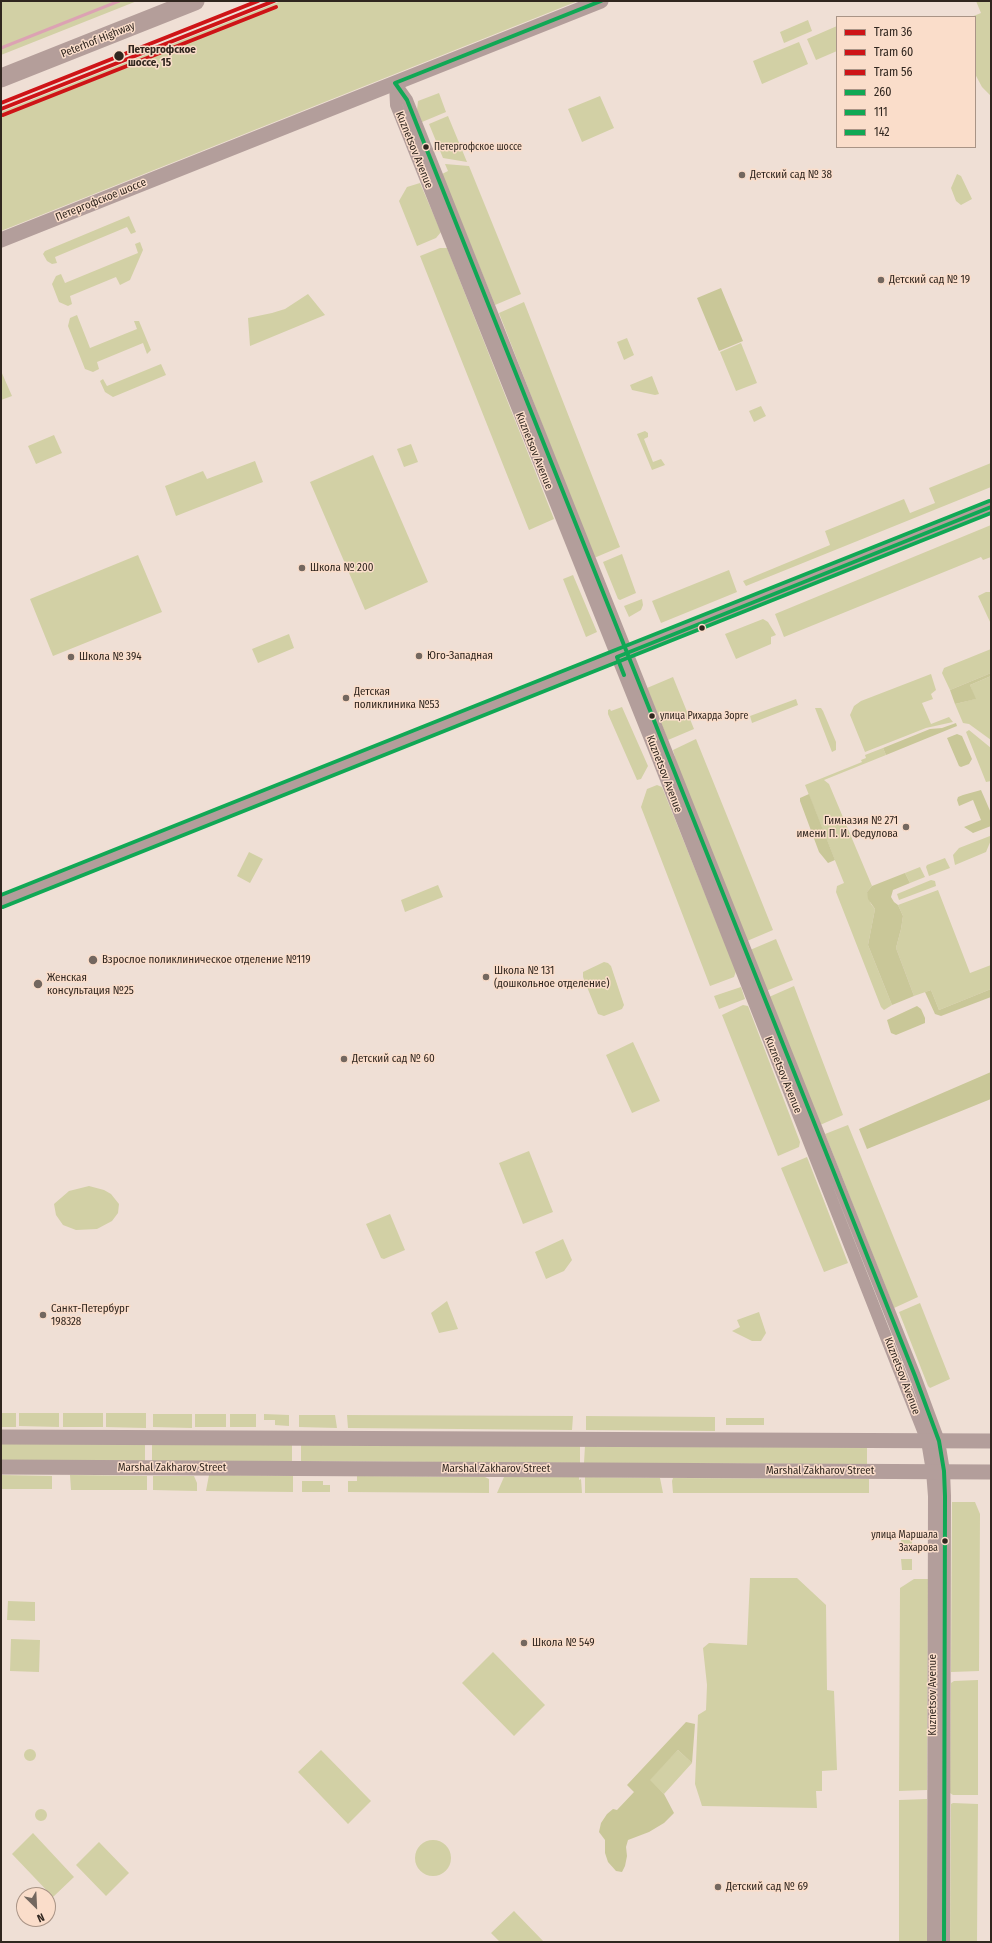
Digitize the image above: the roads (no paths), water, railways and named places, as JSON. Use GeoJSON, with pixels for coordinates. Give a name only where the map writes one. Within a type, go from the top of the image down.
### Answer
{"type":"FeatureCollection","features":[{"type":"Feature","properties":{"kind":"main road","name":"Peterhof Highway"},"geometry":{"type":"LineString","coordinates":[[1,65],[164,1]]}},
{"type":"Feature","properties":{"kind":"main road","name":"Peterhof Highway"},"geometry":{"type":"LineString","coordinates":[[1,78],[195,1]]}},
{"type":"Feature","properties":{"kind":"street","name":"Петергофское шоссе"},"geometry":{"type":"LineString","coordinates":[[1,240],[601,1]]}},
{"type":"Feature","properties":{"kind":"street","name":"Kuznetsov Avenue"},"geometry":{"type":"LineString","coordinates":[[395,83],[407,100],[622,655],[915,1376],[933,1441],[938,1471],[944,1942]]}},
{"type":"Feature","properties":{"kind":"street"},"geometry":{"type":"LineString","coordinates":[[1,901],[991,507]]}},
{"type":"Feature","properties":{"kind":"street"},"geometry":{"type":"LineString","coordinates":[[1,1436],[991,1441]]}},
{"type":"Feature","properties":{"kind":"street","name":"Marshal Zakharov Street"},"geometry":{"type":"LineString","coordinates":[[1,1467],[991,1472]]}},
{"type":"Feature","properties":{"kind":"street","name":"Kuznetsov Avenue"},"geometry":{"type":"LineString","coordinates":[[933,1942],[934,1496],[938,1471]]}},
{"type":"Feature","properties":{"kind":"waterway"},"geometry":{"type":"LineString","coordinates":[[1,48],[119,1]]}},
{"type":"Feature","properties":{"kind":"tram line","name":"56"},"geometry":{"type":"LineString","coordinates":[[1,103],[258,1]]}},
{"type":"Feature","properties":{"kind":"tram line","name":"36"},"geometry":{"type":"LineString","coordinates":[[1,109],[274,1]]}},
{"type":"Feature","properties":{"kind":"tram line","name":"60"},"geometry":{"type":"LineString","coordinates":[[3,115],[276,7]]}},
{"type":"Feature","properties":{"kind":"place","name":"Петергофское шоссе, 15"},"geometry":{"type":"Point","coordinates":[119,56]}},
{"type":"Feature","properties":{"kind":"place","name":"Петергофское шоссе"},"geometry":{"type":"Point","coordinates":[426,147]}},
{"type":"Feature","properties":{"kind":"place","name":"Детский сад № 38"},"geometry":{"type":"Point","coordinates":[742,175]}},
{"type":"Feature","properties":{"kind":"place","name":"Детский сад № 19"},"geometry":{"type":"Point","coordinates":[881,280]}},
{"type":"Feature","properties":{"kind":"place","name":"Школа № 200"},"geometry":{"type":"Point","coordinates":[302,568]}},
{"type":"Feature","properties":{"kind":"place","name":"Юго-Западная"},"geometry":{"type":"Point","coordinates":[419,656]}},
{"type":"Feature","properties":{"kind":"place","name":"Школа № 394"},"geometry":{"type":"Point","coordinates":[71,657]}},
{"type":"Feature","properties":{"kind":"place","name":"Детская поликлиника №53"},"geometry":{"type":"Point","coordinates":[346,698]}},
{"type":"Feature","properties":{"kind":"place","name":"улица Рихарда Зорге"},"geometry":{"type":"Point","coordinates":[652,716]}},
{"type":"Feature","properties":{"kind":"place","name":"Гимназия № 271 имени П. И. Федулова"},"geometry":{"type":"Point","coordinates":[906,827]}},
{"type":"Feature","properties":{"kind":"place","name":"Взрослое поликлиническое отделение №119"},"geometry":{"type":"Point","coordinates":[93,960]}},
{"type":"Feature","properties":{"kind":"place","name":"Школа № 131 (дошкольное отделение)"},"geometry":{"type":"Point","coordinates":[486,977]}},
{"type":"Feature","properties":{"kind":"place","name":"Женская консультация №25"},"geometry":{"type":"Point","coordinates":[38,984]}},
{"type":"Feature","properties":{"kind":"place","name":"Детский сад № 60"},"geometry":{"type":"Point","coordinates":[344,1059]}},
{"type":"Feature","properties":{"kind":"place","name":"Санкт-Петербург 198328"},"geometry":{"type":"Point","coordinates":[43,1315]}},
{"type":"Feature","properties":{"kind":"place","name":"улица Маршала Захарова"},"geometry":{"type":"Point","coordinates":[945,1541]}},
{"type":"Feature","properties":{"kind":"place","name":"Школа № 549"},"geometry":{"type":"Point","coordinates":[524,1643]}},
{"type":"Feature","properties":{"kind":"place","name":"Детский сад № 69"},"geometry":{"type":"Point","coordinates":[718,1887]}}]}
